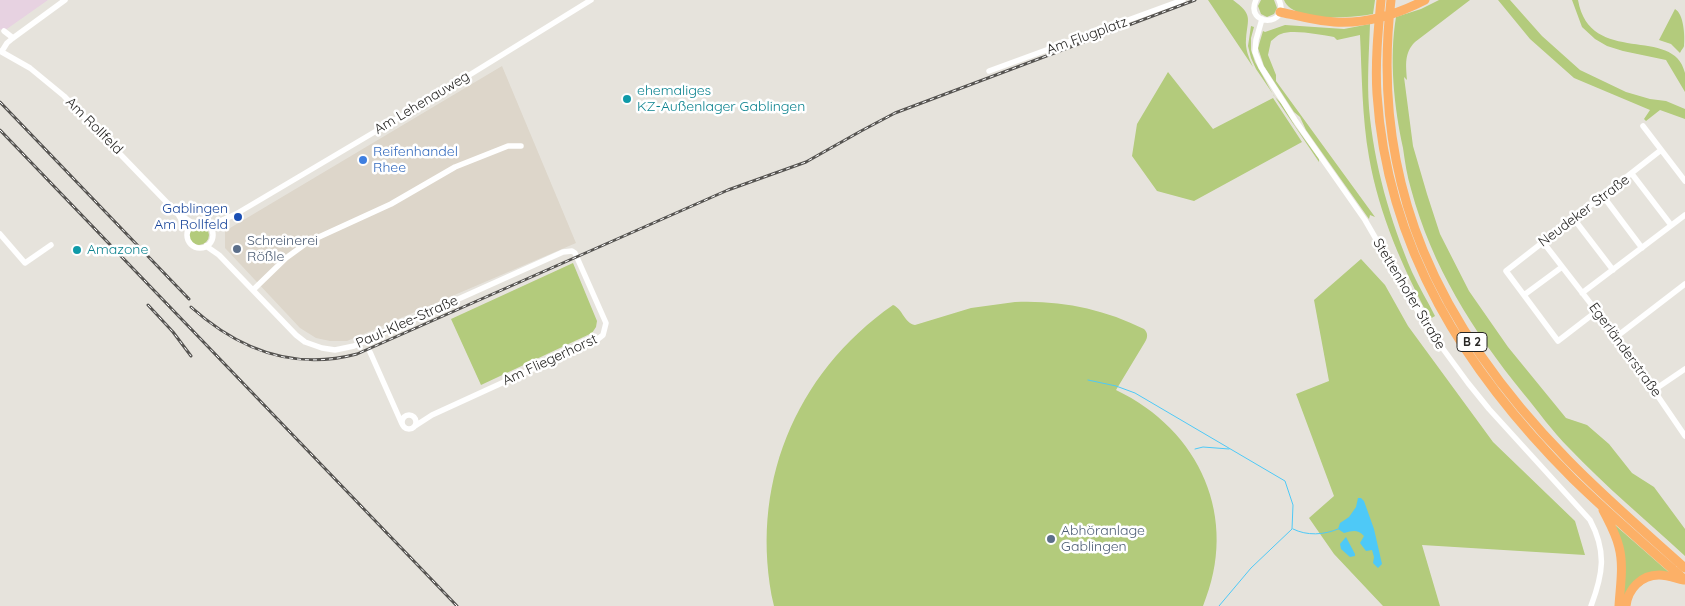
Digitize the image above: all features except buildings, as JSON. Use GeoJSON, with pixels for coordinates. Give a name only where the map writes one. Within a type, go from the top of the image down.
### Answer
{"type":"FeatureCollection","features":[{"type":"Feature","properties":{"kind":"highway","name":"B 2"},"geometry":{"type":"LineString","coordinates":[[1381,0],[1378,34],[1377,92],[1380,127],[1385,158],[1402,225],[1424,278],[1457,336],[1498,394],[1550,455],[1599,504],[1685,580]]}},
{"type":"Feature","properties":{"kind":"highway","name":"B 2"},"geometry":{"type":"LineString","coordinates":[[1391,0],[1386,62],[1387,102],[1397,168],[1416,235],[1426,260],[1445,297],[1473,344],[1535,424],[1585,477],[1685,568]]}},
{"type":"Feature","properties":{"kind":"highway"},"geometry":{"type":"LineString","coordinates":[[1280,12],[1308,19],[1335,22],[1364,20],[1384,16],[1425,0]]}},
{"type":"Feature","properties":{"kind":"highway","name":"B 2"},"geometry":{"type":"LineString","coordinates":[[1599,504],[1615,533],[1620,547],[1622,564],[1619,606]]}},
{"type":"Feature","properties":{"kind":"highway","name":"B 2"},"geometry":{"type":"LineString","coordinates":[[1626,606],[1629,594],[1633,588],[1637,583],[1649,577],[1664,576],[1685,580]]}},
{"type":"Feature","properties":{"kind":"street"},"geometry":{"type":"LineString","coordinates":[[1,51],[13,38],[65,0]]}},
{"type":"Feature","properties":{"kind":"street","name":"Am Lehenauweg"},"geometry":{"type":"LineString","coordinates":[[226,220],[437,95],[591,0]]}},
{"type":"Feature","properties":{"kind":"street","name":"Am Flugplatz"},"geometry":{"type":"LineString","coordinates":[[989,71],[1183,0]]}},
{"type":"Feature","properties":{"kind":"street"},"geometry":{"type":"LineString","coordinates":[[1256,0],[1255,11],[1257,15],[1262,20],[1269,21],[1280,12],[1279,0]]}},
{"type":"Feature","properties":{"kind":"street","name":"Stettenhofer Straße"},"geometry":{"type":"LineString","coordinates":[[1262,20],[1256,40],[1256,52],[1261,67],[1295,120],[1365,220],[1427,327],[1489,409],[1590,520],[1598,538],[1602,554],[1599,585],[1591,606]]}},
{"type":"Feature","properties":{"kind":"street"},"geometry":{"type":"LineString","coordinates":[[4,32],[13,38]]}},
{"type":"Feature","properties":{"kind":"street","name":"Am Rollfeld"},"geometry":{"type":"LineString","coordinates":[[1,51],[30,68],[64,96],[178,214],[188,231]]}},
{"type":"Feature","properties":{"kind":"street"},"geometry":{"type":"LineString","coordinates":[[1643,126],[1685,181]]}},
{"type":"Feature","properties":{"kind":"street"},"geometry":{"type":"LineString","coordinates":[[253,290],[286,258],[308,242],[391,204],[456,167],[508,146],[521,146]]}},
{"type":"Feature","properties":{"kind":"street","name":"Neudeker Straße"},"geometry":{"type":"LineString","coordinates":[[1524,295],[1506,270],[1661,150]]}},
{"type":"Feature","properties":{"kind":"street"},"geometry":{"type":"LineString","coordinates":[[1632,174],[1671,226]]}},
{"type":"Feature","properties":{"kind":"street"},"geometry":{"type":"LineString","coordinates":[[1603,196],[1642,248]]}},
{"type":"Feature","properties":{"kind":"street","name":"Am Rollfeld"},"geometry":{"type":"LineString","coordinates":[[178,214],[194,224]]}},
{"type":"Feature","properties":{"kind":"street"},"geometry":{"type":"LineString","coordinates":[[1582,293],[1685,215]]}},
{"type":"Feature","properties":{"kind":"street"},"geometry":{"type":"LineString","coordinates":[[1574,218],[1613,270]]}},
{"type":"Feature","properties":{"kind":"street"},"geometry":{"type":"LineString","coordinates":[[209,226],[226,220]]}},
{"type":"Feature","properties":{"kind":"street"},"geometry":{"type":"LineString","coordinates":[[212,237],[209,226],[202,222],[194,224],[188,231],[187,238],[191,245],[198,248],[206,246],[226,220]]}},
{"type":"Feature","properties":{"kind":"street"},"geometry":{"type":"LineString","coordinates":[[0,234],[27,264],[51,245]]}},
{"type":"Feature","properties":{"kind":"street","name":"Paul-Klee-Straße"},"geometry":{"type":"LineString","coordinates":[[212,237],[219,255]]}},
{"type":"Feature","properties":{"kind":"street","name":"Egerländerstraße"},"geometry":{"type":"LineString","coordinates":[[1543,242],[1683,427],[1685,436]]}},
{"type":"Feature","properties":{"kind":"street","name":"Paul-Klee-Straße"},"geometry":{"type":"LineString","coordinates":[[206,246],[219,255],[296,335],[305,342],[335,350],[354,346],[563,252]]}},
{"type":"Feature","properties":{"kind":"street","name":"Am Fliegerhorst"},"geometry":{"type":"LineString","coordinates":[[416,426],[432,415],[590,343],[603,335],[606,323],[578,257],[572,251],[563,252]]}},
{"type":"Feature","properties":{"kind":"street"},"geometry":{"type":"LineString","coordinates":[[1562,267],[1524,295],[1558,341],[1597,311]]}},
{"type":"Feature","properties":{"kind":"street"},"geometry":{"type":"LineString","coordinates":[[1616,337],[1685,284]]}},
{"type":"Feature","properties":{"kind":"street"},"geometry":{"type":"LineString","coordinates":[[370,352],[391,400],[402,424],[407,429],[416,426],[416,419],[401,411],[391,400]]}},
{"type":"Feature","properties":{"kind":"street"},"geometry":{"type":"LineString","coordinates":[[1654,390],[1685,369]]}},
{"type":"Feature","properties":{"kind":"street"},"geometry":{"type":"LineString","coordinates":[[402,424],[404,417],[411,415]]}},
{"type":"Feature","properties":{"kind":"street","name":"Am Fliegerhorst"},"geometry":{"type":"LineString","coordinates":[[411,415],[421,417],[432,415]]}},
{"type":"Feature","properties":{"kind":"shaded area"},"geometry":{"type":"Polygon","coordinates":[[[0,0],[48,0],[4,31],[0,29],[0,0]]]}},
{"type":"Feature","properties":{"kind":"shaded area"},"geometry":{"type":"Polygon","coordinates":[[[502,66],[576,243],[347,341],[330,341],[316,338],[300,328],[225,248],[225,231],[502,66]]]}},
{"type":"Feature","properties":{"kind":"green space"},"geometry":{"type":"Polygon","coordinates":[[[1208,0],[1233,0],[1244,9],[1248,17],[1246,46],[1253,67],[1208,0]]]}},
{"type":"Feature","properties":{"kind":"green space"},"geometry":{"type":"Polygon","coordinates":[[[1261,0],[1274,0],[1277,8],[1274,14],[1267,17],[1261,14],[1258,6],[1261,0]]]}},
{"type":"Feature","properties":{"kind":"green space"},"geometry":{"type":"Polygon","coordinates":[[[1284,0],[1375,0],[1373,14],[1352,17],[1324,17],[1311,16],[1299,12],[1290,7],[1284,0]]]}},
{"type":"Feature","properties":{"kind":"green space"},"geometry":{"type":"Polygon","coordinates":[[[1439,0],[1470,0],[1411,46],[1407,55],[1407,80],[1404,77],[1413,146],[1440,234],[1469,291],[1508,347],[1566,418],[1587,425],[1609,444],[1632,473],[1654,487],[1685,529],[1685,556],[1597,476],[1551,428],[1505,370],[1471,322],[1442,271],[1430,245],[1406,169],[1395,99],[1393,49],[1396,17],[1421,9],[1439,0]]]}},
{"type":"Feature","properties":{"kind":"green space"},"geometry":{"type":"Polygon","coordinates":[[[1498,0],[1510,0],[1542,36],[1580,70],[1626,92],[1650,99],[1666,101],[1685,109],[1685,119],[1660,110],[1646,121],[1644,119],[1650,110],[1574,78],[1530,39],[1498,0]]]}},
{"type":"Feature","properties":{"kind":"green space"},"geometry":{"type":"Polygon","coordinates":[[[1572,0],[1578,0],[1586,21],[1598,33],[1614,40],[1665,50],[1678,59],[1685,73],[1685,92],[1666,60],[1623,51],[1607,46],[1595,39],[1582,27],[1572,0]]]}},
{"type":"Feature","properties":{"kind":"green space"},"geometry":{"type":"Polygon","coordinates":[[[1675,9],[1680,15],[1684,31],[1684,46],[1680,53],[1671,44],[1659,40],[1675,9]]]}},
{"type":"Feature","properties":{"kind":"green space"},"geometry":{"type":"Polygon","coordinates":[[[1370,24],[1368,98],[1371,129],[1379,171],[1390,212],[1412,272],[1435,316],[1430,319],[1393,241],[1373,179],[1365,127],[1360,35],[1337,40],[1334,37],[1315,34],[1286,33],[1278,35],[1271,41],[1268,55],[1276,75],[1276,81],[1375,217],[1370,215],[1369,219],[1306,130],[1300,117],[1294,112],[1264,66],[1258,48],[1263,31],[1285,25],[1344,29],[1370,24]]]}},
{"type":"Feature","properties":{"kind":"green space"},"geometry":{"type":"Polygon","coordinates":[[[1251,26],[1254,27],[1251,38],[1251,50],[1255,62],[1273,94],[1251,58],[1248,46],[1251,26]]]}},
{"type":"Feature","properties":{"kind":"green space"},"geometry":{"type":"Polygon","coordinates":[[[1168,72],[1213,129],[1273,98],[1302,142],[1194,201],[1157,191],[1132,156],[1137,124],[1168,72]]]}},
{"type":"Feature","properties":{"kind":"green space"},"geometry":{"type":"Polygon","coordinates":[[[1275,97],[1319,159],[1319,162],[1275,97]]]}},
{"type":"Feature","properties":{"kind":"green space"},"geometry":{"type":"Polygon","coordinates":[[[199,225],[206,228],[209,235],[206,242],[199,245],[192,242],[189,235],[192,228],[199,225]]]}},
{"type":"Feature","properties":{"kind":"green space"},"geometry":{"type":"Polygon","coordinates":[[[1361,259],[1385,285],[1408,326],[1493,442],[1575,521],[1585,555],[1422,545],[1440,606],[1383,606],[1334,554],[1309,518],[1334,496],[1296,394],[1329,381],[1314,300],[1361,259]]]}},
{"type":"Feature","properties":{"kind":"green space"},"geometry":{"type":"Polygon","coordinates":[[[573,263],[597,321],[592,333],[481,385],[451,319],[573,263]]]}},
{"type":"Feature","properties":{"kind":"green space"},"geometry":{"type":"Polygon","coordinates":[[[1015,302],[1065,304],[1081,307],[1129,322],[1144,329],[1146,332],[1146,340],[1116,390],[1145,407],[1170,428],[1190,453],[1205,480],[1214,510],[1217,541],[1213,573],[1203,606],[774,606],[768,562],[768,519],[774,477],[787,437],[805,399],[829,365],[858,333],[893,305],[908,322],[915,325],[971,308],[1015,302]]]}},
{"type":"Feature","properties":{"kind":"green space"},"geometry":{"type":"Polygon","coordinates":[[[1615,525],[1672,575],[1656,573],[1624,600],[1615,525]]]}},
{"type":"Feature","properties":{"kind":"water"},"geometry":{"type":"Polygon","coordinates":[[[1358,498],[1364,501],[1374,529],[1382,564],[1378,568],[1373,563],[1372,550],[1366,551],[1360,543],[1364,536],[1362,534],[1357,531],[1344,533],[1338,529],[1340,523],[1349,517],[1356,507],[1358,498]]]}},
{"type":"Feature","properties":{"kind":"water"},"geometry":{"type":"Polygon","coordinates":[[[1346,537],[1355,556],[1350,557],[1341,549],[1340,544],[1346,537]]]}},
{"type":"Feature","properties":{"kind":"waterway"},"geometry":{"type":"LineString","coordinates":[[1088,380],[1116,386],[1135,393],[1285,481],[1293,505],[1292,529],[1251,568],[1219,606]]}},
{"type":"Feature","properties":{"kind":"waterway"},"geometry":{"type":"LineString","coordinates":[[1195,449],[1203,447],[1229,449]]}},
{"type":"Feature","properties":{"kind":"waterway"},"geometry":{"type":"LineString","coordinates":[[1293,529],[1304,533],[1316,534],[1338,529]]}},
{"type":"Feature","properties":{"kind":"railway"},"geometry":{"type":"LineString","coordinates":[[191,307],[228,335],[268,353],[289,358],[311,360],[333,359],[357,354],[728,190],[806,162],[895,113],[1195,0]]}},
{"type":"Feature","properties":{"kind":"railway"},"geometry":{"type":"LineString","coordinates":[[0,102],[189,299]]}},
{"type":"Feature","properties":{"kind":"railway"},"geometry":{"type":"LineString","coordinates":[[0,130],[457,606]]}},
{"type":"Feature","properties":{"kind":"railway"},"geometry":{"type":"LineString","coordinates":[[148,305],[173,332],[191,356]]}},
{"type":"Feature","properties":{"kind":"place","name":"ehemaliges KZ-Außenlager Gablingen"},"geometry":{"type":"Point","coordinates":[627,99]}},
{"type":"Feature","properties":{"kind":"place","name":"Reifenhandel Rhee"},"geometry":{"type":"Point","coordinates":[363,160]}},
{"type":"Feature","properties":{"kind":"place","name":"Gablingen Am Rollfeld"},"geometry":{"type":"Point","coordinates":[238,217]}},
{"type":"Feature","properties":{"kind":"place","name":"Schreinerei Rößle"},"geometry":{"type":"Point","coordinates":[237,249]}},
{"type":"Feature","properties":{"kind":"place","name":"Amazone"},"geometry":{"type":"Point","coordinates":[77,250]}},
{"type":"Feature","properties":{"kind":"place","name":"Abhöranlage Gablingen"},"geometry":{"type":"Point","coordinates":[1051,539]}}]}
